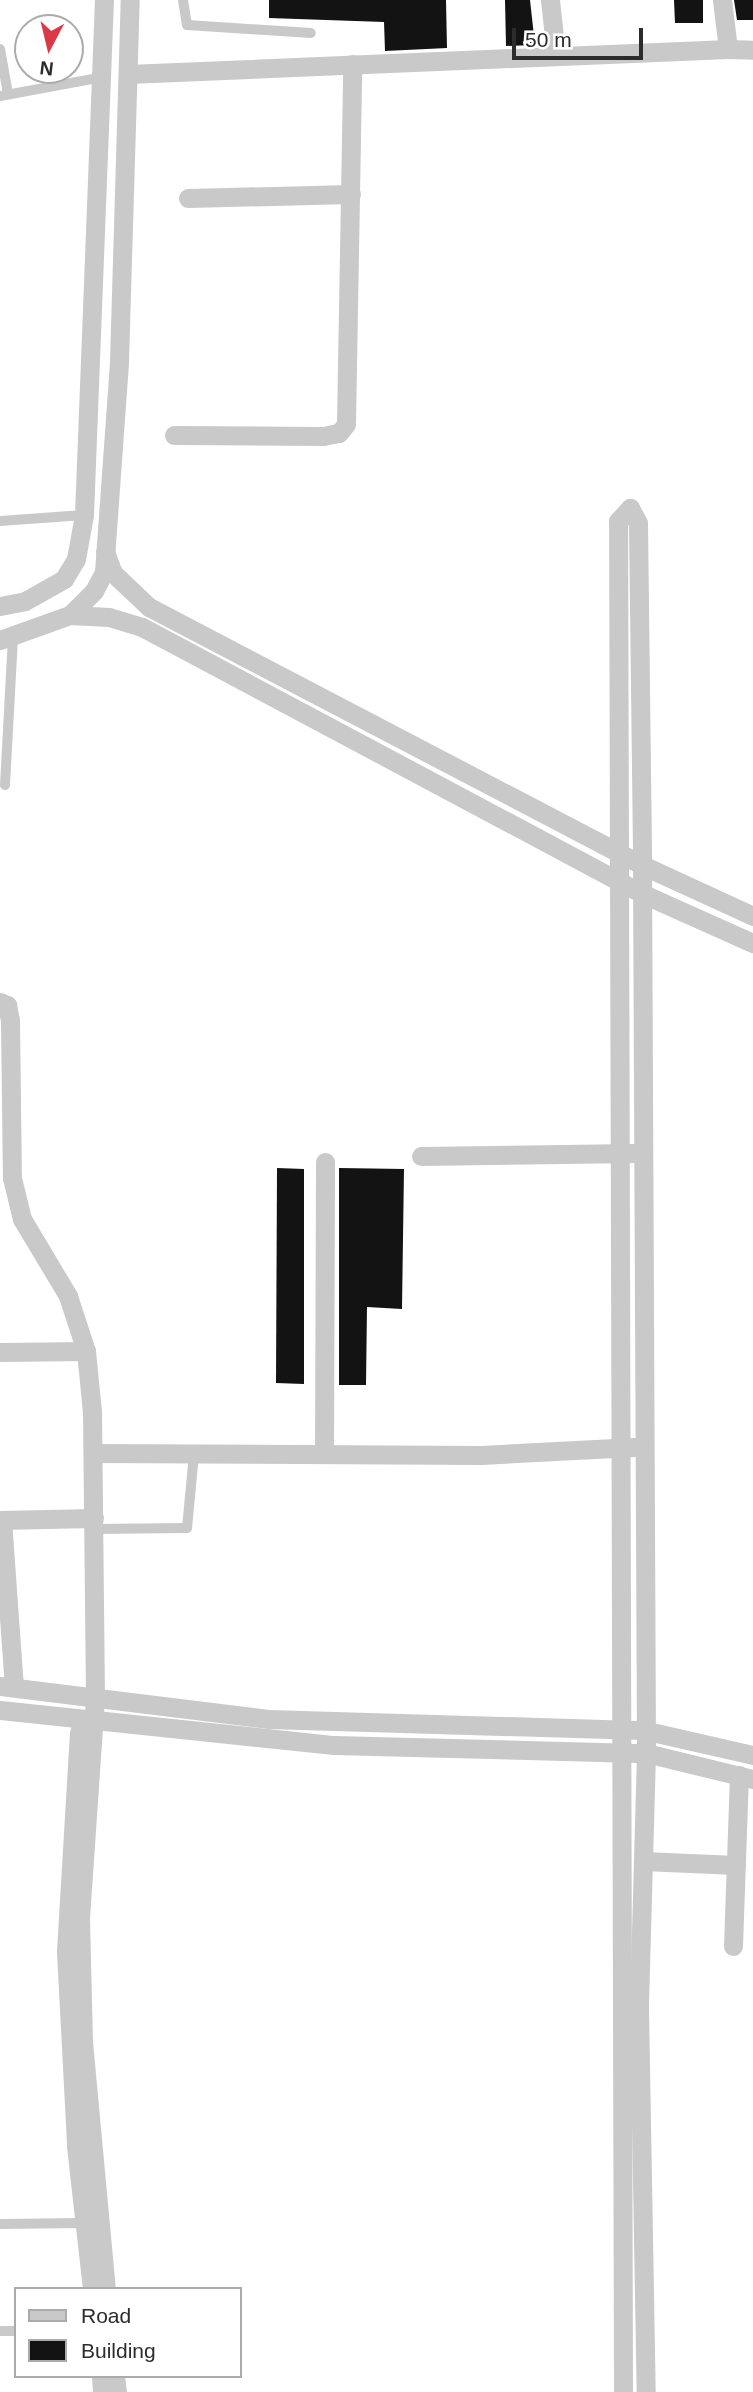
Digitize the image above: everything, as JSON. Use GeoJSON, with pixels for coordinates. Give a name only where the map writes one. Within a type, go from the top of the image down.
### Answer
{"type":"FeatureCollection","features":[{"type":"Feature","properties":{"kind":"street"},"geometry":{"type":"LineString","coordinates":[[0,606],[25,601],[64,579],[76,559],[84,515],[98,78],[104,0]]}},
{"type":"Feature","properties":{"kind":"street"},"geometry":{"type":"LineString","coordinates":[[6,639],[70,615],[94,592],[105,552],[119,360],[131,0]]}},
{"type":"Feature","properties":{"kind":"street"},"geometry":{"type":"LineString","coordinates":[[550,0],[556,55]]}},
{"type":"Feature","properties":{"kind":"street"},"geometry":{"type":"LineString","coordinates":[[722,0],[727,49]]}},
{"type":"Feature","properties":{"kind":"street"},"geometry":{"type":"LineString","coordinates":[[128,74],[556,55],[753,50]]}},
{"type":"Feature","properties":{"kind":"street"},"geometry":{"type":"LineString","coordinates":[[174,435],[323,436],[339,433],[346,424],[352,64]]}},
{"type":"Feature","properties":{"kind":"street"},"geometry":{"type":"LineString","coordinates":[[188,198],[351,194]]}},
{"type":"Feature","properties":{"kind":"street"},"geometry":{"type":"LineString","coordinates":[[623,2392],[620,1730],[634,1447],[643,1153],[638,523],[630,508],[622,509],[618,521],[622,1153],[634,1447],[643,1730],[646,1754],[639,2008],[646,2392]]}},
{"type":"Feature","properties":{"kind":"street"},"geometry":{"type":"LineString","coordinates":[[105,552],[113,573],[149,607],[620,854],[753,916]]}},
{"type":"Feature","properties":{"kind":"street"},"geometry":{"type":"LineString","coordinates":[[70,615],[109,617],[142,627],[641,893],[753,943]]}},
{"type":"Feature","properties":{"kind":"street"},"geometry":{"type":"LineString","coordinates":[[0,1002],[7,1005],[10,1020],[9,1141],[22,1219],[68,1296],[86,1351],[93,1453],[92,1670],[66,1952],[84,2223],[92,2287]]}},
{"type":"Feature","properties":{"kind":"street"},"geometry":{"type":"LineString","coordinates":[[421,1156],[643,1153]]}},
{"type":"Feature","properties":{"kind":"street"},"geometry":{"type":"LineString","coordinates":[[324,1454],[326,1162]]}},
{"type":"Feature","properties":{"kind":"street"},"geometry":{"type":"LineString","coordinates":[[0,1352],[86,1351]]}},
{"type":"Feature","properties":{"kind":"street"},"geometry":{"type":"LineString","coordinates":[[93,1453],[324,1454],[634,1447]]}},
{"type":"Feature","properties":{"kind":"street"},"geometry":{"type":"LineString","coordinates":[[94,1523],[1,1520],[7,1686],[268,1719],[643,1730],[753,1755]]}},
{"type":"Feature","properties":{"kind":"street"},"geometry":{"type":"LineString","coordinates":[[0,1710],[334,1745],[646,1754],[746,1777],[736,1865],[733,1946]]}},
{"type":"Feature","properties":{"kind":"street"},"geometry":{"type":"LineString","coordinates":[[87,1720],[80,1919],[83,2042],[106,2287]]}},
{"type":"Feature","properties":{"kind":"street"},"geometry":{"type":"LineString","coordinates":[[643,1861],[736,1865]]}},
{"type":"Feature","properties":{"kind":"lane"},"geometry":{"type":"LineString","coordinates":[[183,0],[181,19],[187,25],[311,33]]}},
{"type":"Feature","properties":{"kind":"lane"},"geometry":{"type":"LineString","coordinates":[[0,49],[4,95],[98,78]]}},
{"type":"Feature","properties":{"kind":"lane"},"geometry":{"type":"LineString","coordinates":[[0,521],[84,515]]}},
{"type":"Feature","properties":{"kind":"lane"},"geometry":{"type":"LineString","coordinates":[[5,785],[6,639]]}},
{"type":"Feature","properties":{"kind":"lane"},"geometry":{"type":"LineString","coordinates":[[94,1523],[187,1528],[194,1454]]}},
{"type":"Feature","properties":{"kind":"lane"},"geometry":{"type":"LineString","coordinates":[[0,2224],[84,2223]]}},
{"type":"Feature","properties":{"kind":"building"},"geometry":{"type":"Polygon","coordinates":[[[269,0],[446,0],[447,48],[385,51],[384,22],[269,18],[269,0]]]}},
{"type":"Feature","properties":{"kind":"building"},"geometry":{"type":"Polygon","coordinates":[[[505,0],[530,0],[535,45],[506,46],[505,0]]]}},
{"type":"Feature","properties":{"kind":"building"},"geometry":{"type":"Polygon","coordinates":[[[674,0],[703,0],[703,23],[675,23],[674,0]]]}},
{"type":"Feature","properties":{"kind":"building"},"geometry":{"type":"Polygon","coordinates":[[[734,0],[753,0],[753,20],[737,20],[734,0]]]}},
{"type":"Feature","properties":{"kind":"building"},"geometry":{"type":"Polygon","coordinates":[[[277,1168],[304,1169],[304,1384],[276,1383],[277,1168]]]}},
{"type":"Feature","properties":{"kind":"building"},"geometry":{"type":"Polygon","coordinates":[[[339,1168],[404,1169],[402,1309],[367,1307],[366,1385],[339,1385],[339,1168]]]}}]}
